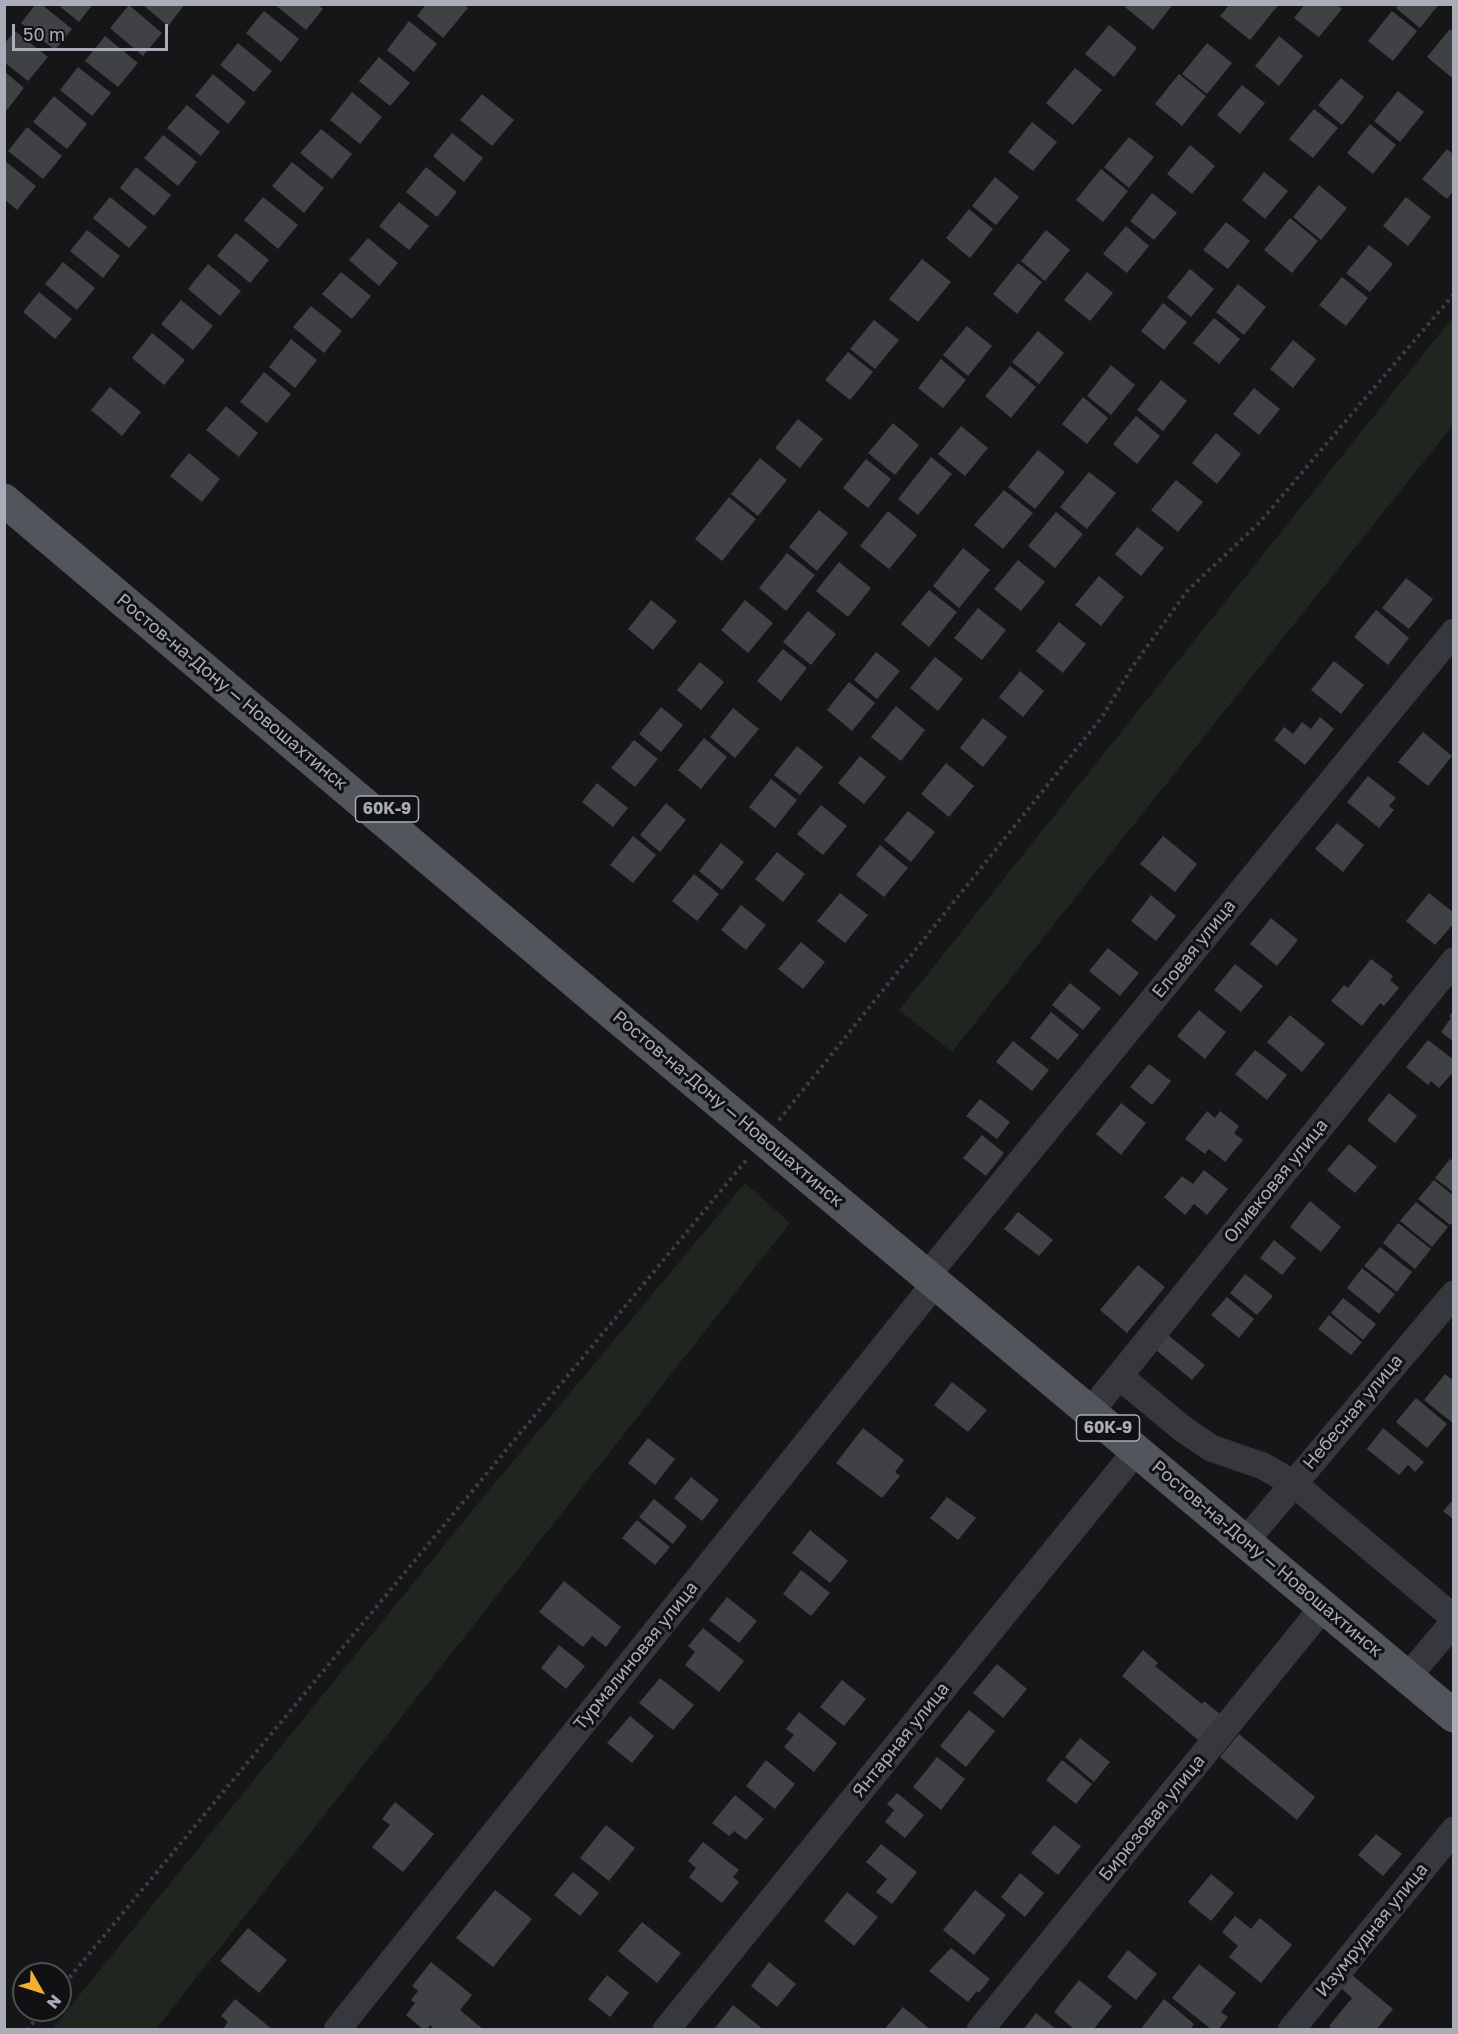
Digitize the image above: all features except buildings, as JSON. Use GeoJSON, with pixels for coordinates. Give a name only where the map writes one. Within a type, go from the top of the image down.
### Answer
{"type":"FeatureCollection","features":[{"type":"Feature","properties":{"kind":"main road","name":"Ростов-на-Дону — Новошахтинск"},"geometry":{"type":"LineString","coordinates":[[4,486],[607,995],[767,1135]]}},
{"type":"Feature","properties":{"kind":"main road","name":"Ростов-на-Дону — Новошахтинск"},"geometry":{"type":"LineString","coordinates":[[4,500],[935,1275],[1136,1451],[1454,1716]]}},
{"type":"Feature","properties":{"kind":"main road","name":"Ростов-на-Дону — Новошахтинск"},"geometry":{"type":"LineString","coordinates":[[935,1275],[1109,1389],[1253,1532],[1454,1701]]}},
{"type":"Feature","properties":{"kind":"street","name":"Еловая улица"},"geometry":{"type":"LineString","coordinates":[[935,1275],[1454,632]]}},
{"type":"Feature","properties":{"kind":"street","name":"Оливковая улица"},"geometry":{"type":"LineString","coordinates":[[1109,1389],[1454,961]]}},
{"type":"Feature","properties":{"kind":"street","name":"Турмалиновая улица"},"geometry":{"type":"LineString","coordinates":[[337,2030],[935,1275]]}},
{"type":"Feature","properties":{"kind":"street","name":"Небесная улица"},"geometry":{"type":"LineString","coordinates":[[1253,1532],[1454,1294]]}},
{"type":"Feature","properties":{"kind":"street"},"geometry":{"type":"LineString","coordinates":[[1109,1389],[1183,1429],[1211,1448],[1263,1466],[1293,1483],[1454,1620],[1415,1668]]}},
{"type":"Feature","properties":{"kind":"street","name":"Янтарная улица"},"geometry":{"type":"LineString","coordinates":[[666,2030],[1136,1451]]}},
{"type":"Feature","properties":{"kind":"street","name":"Бирюзовая улица"},"geometry":{"type":"LineString","coordinates":[[980,2030],[1324,1606]]}},
{"type":"Feature","properties":{"kind":"street","name":"Изумрудная улица"},"geometry":{"type":"LineString","coordinates":[[1291,2030],[1454,1830]]}},
{"type":"Feature","properties":{"kind":"path"},"geometry":{"type":"LineString","coordinates":[[72,1975],[767,1135],[1102,717],[1131,669],[1187,591],[1259,523],[1454,294]]}},
{"type":"Feature","properties":{"kind":"shaded area"},"geometry":{"type":"Polygon","coordinates":[[[1453,317],[1453,425],[952,1052],[899,1010],[1453,317]]]}},
{"type":"Feature","properties":{"kind":"shaded area"},"geometry":{"type":"Polygon","coordinates":[[[745,1183],[790,1223],[156,2029],[52,2029],[58,2022],[72,2022],[72,2004],[480,1501],[745,1183]]]}}]}
